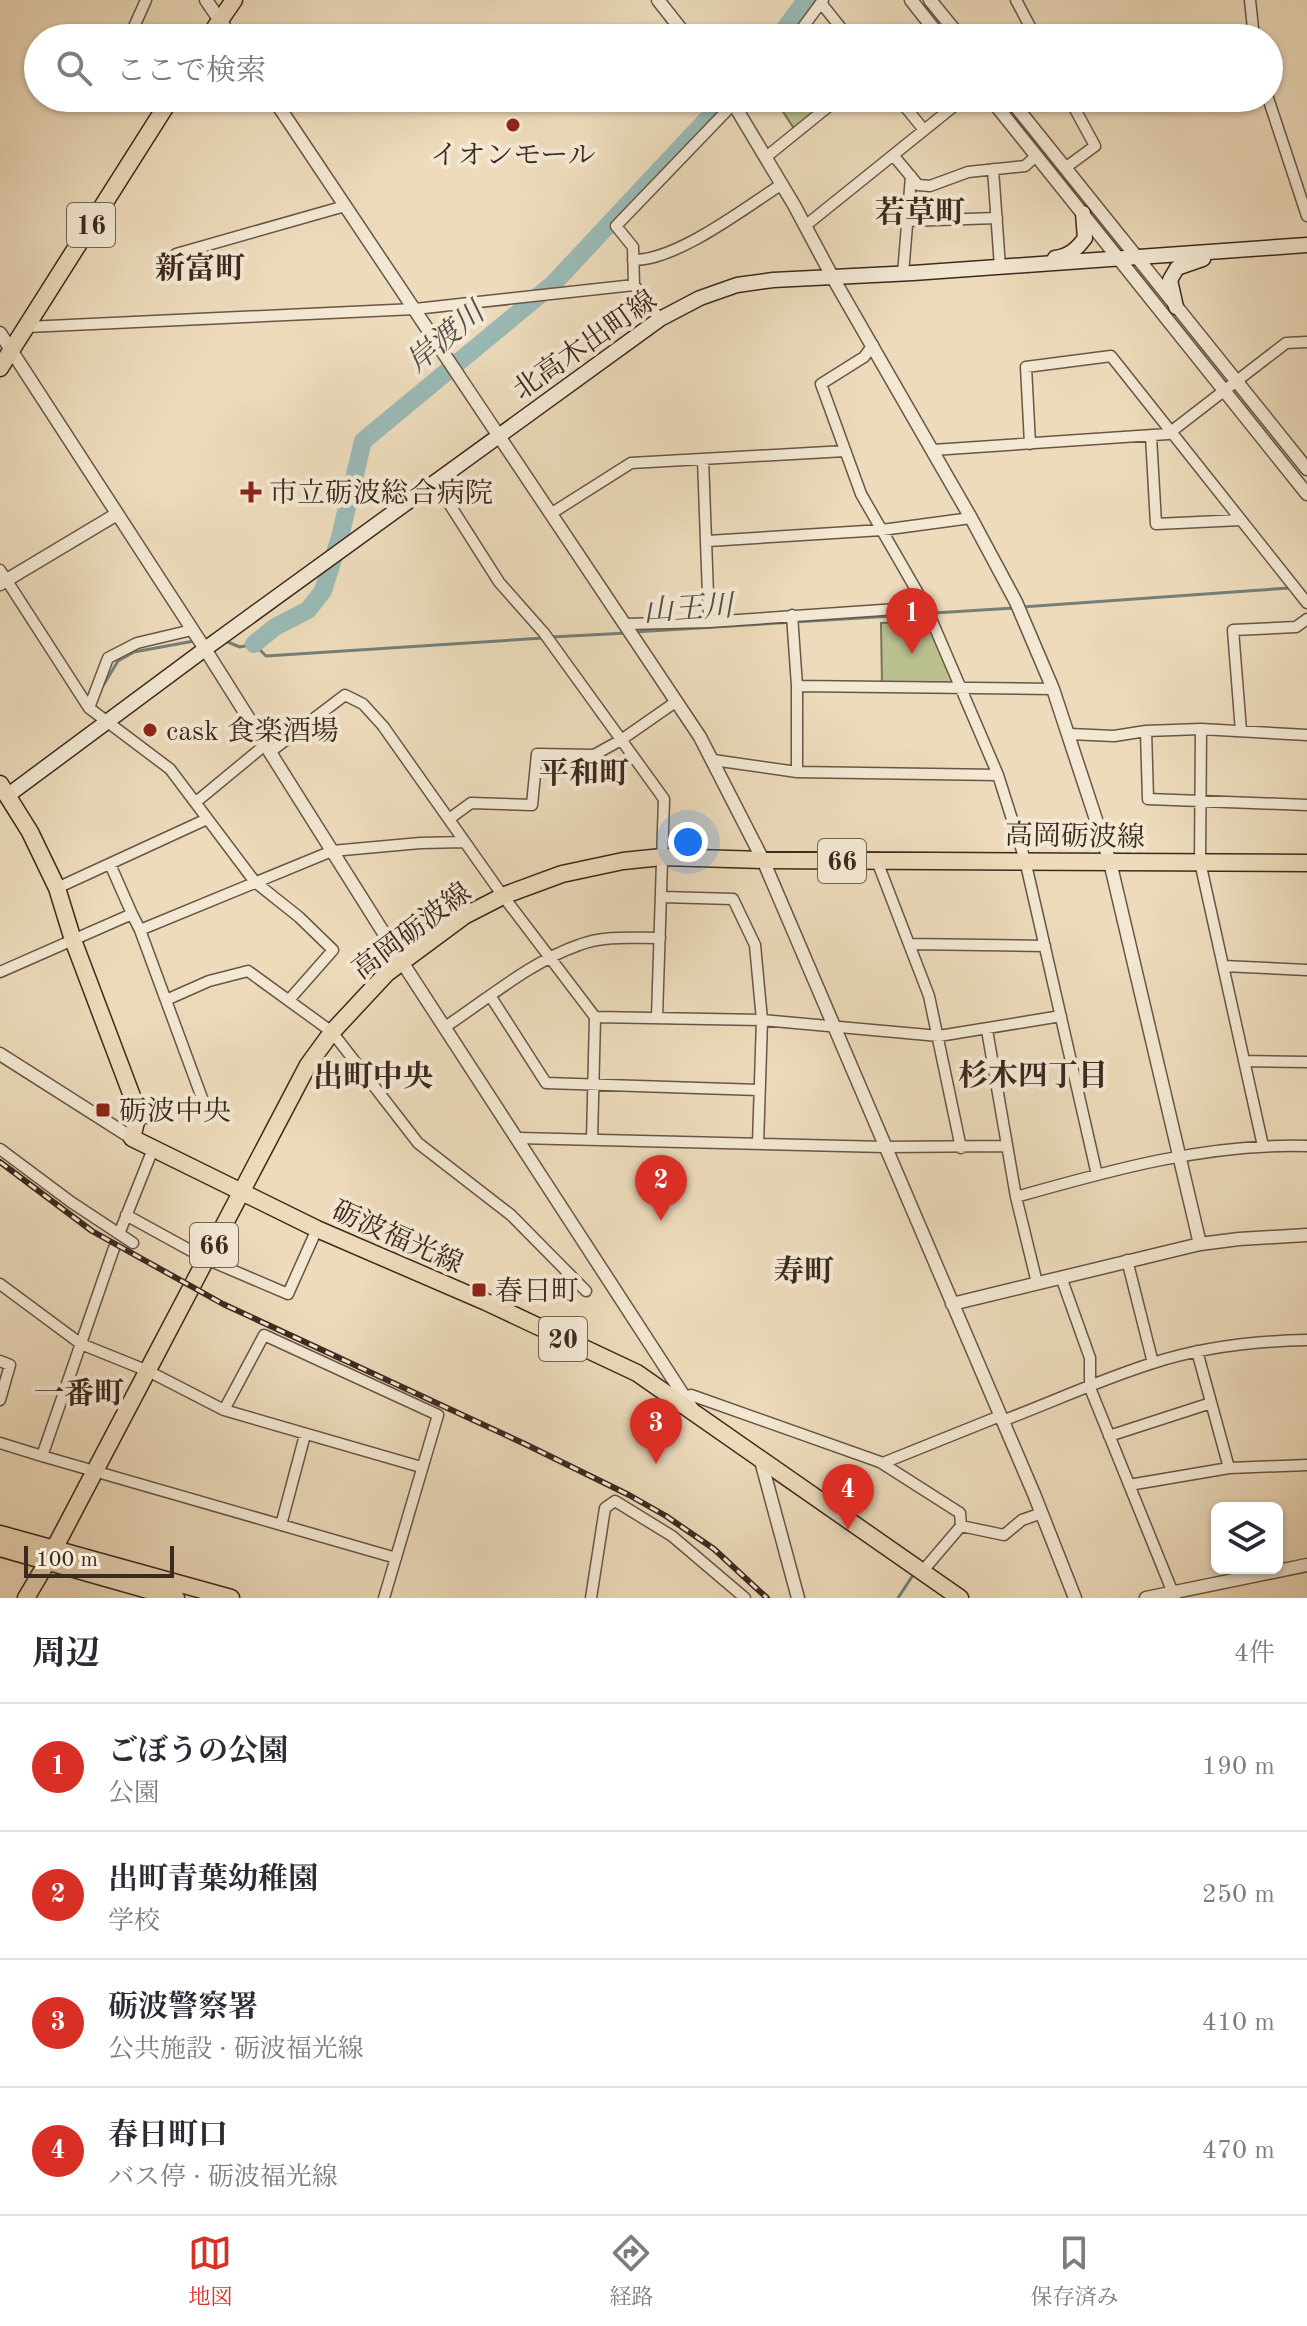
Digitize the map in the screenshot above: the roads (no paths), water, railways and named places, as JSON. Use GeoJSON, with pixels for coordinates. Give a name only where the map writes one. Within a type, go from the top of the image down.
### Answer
{"type":"FeatureCollection","features":[{"type":"Feature","properties":{"kind":"main road"},"geometry":{"type":"LineString","coordinates":[[217,24],[234,0]]}},
{"type":"Feature","properties":{"kind":"main road","name":"16"},"geometry":{"type":"LineString","coordinates":[[0,368],[159,112]]}},
{"type":"Feature","properties":{"kind":"main road"},"geometry":{"type":"LineString","coordinates":[[1019,266],[1064,257],[1078,248],[1085,238],[1083,213]]}},
{"type":"Feature","properties":{"kind":"main road","name":"北高木出町線"},"geometry":{"type":"LineString","coordinates":[[2,794],[107,722],[660,319],[700,298],[737,285],[773,280],[903,274],[1307,245]]}},
{"type":"Feature","properties":{"kind":"main road"},"geometry":{"type":"LineString","coordinates":[[1176,307],[1170,280],[1177,268],[1192,261],[1238,251]]}},
{"type":"Feature","properties":{"kind":"main road"},"geometry":{"type":"LineString","coordinates":[[2,794],[30,832],[57,888],[73,940],[135,1104],[137,1118],[132,1138]]}},
{"type":"Feature","properties":{"kind":"main road","name":"高岡砺波線"},"geometry":{"type":"LineString","coordinates":[[26,1598],[308,1065],[364,996],[402,962],[464,916],[503,896],[562,874],[623,861],[662,857],[1307,863]]}},
{"type":"Feature","properties":{"kind":"main road","name":"砺波福光線"},"geometry":{"type":"LineString","coordinates":[[132,1138],[317,1229],[486,1302],[637,1373],[960,1598]]}},
{"type":"Feature","properties":{"kind":"main road"},"geometry":{"type":"LineString","coordinates":[[0,1534],[176,1598]]}},
{"type":"Feature","properties":{"kind":"main road"},"geometry":{"type":"LineString","coordinates":[[0,1548],[51,1555],[231,1598]]}},
{"type":"Feature","properties":{"kind":"street"},"geometry":{"type":"LineString","coordinates":[[135,24],[146,0]]}},
{"type":"Feature","properties":{"kind":"street"},"geometry":{"type":"LineString","coordinates":[[206,0],[223,24]]}},
{"type":"Feature","properties":{"kind":"street"},"geometry":{"type":"LineString","coordinates":[[658,0],[677,24]]}},
{"type":"Feature","properties":{"kind":"street"},"geometry":{"type":"LineString","coordinates":[[911,0],[930,24]]}},
{"type":"Feature","properties":{"kind":"street"},"geometry":{"type":"LineString","coordinates":[[930,0],[950,24]]}},
{"type":"Feature","properties":{"kind":"street"},"geometry":{"type":"LineString","coordinates":[[1016,0],[1029,24]]}},
{"type":"Feature","properties":{"kind":"street"},"geometry":{"type":"LineString","coordinates":[[1250,0],[1253,24]]}},
{"type":"Feature","properties":{"kind":"street"},"geometry":{"type":"LineString","coordinates":[[805,24],[822,1],[839,24]]}},
{"type":"Feature","properties":{"kind":"street"},"geometry":{"type":"LineString","coordinates":[[282,112],[626,624],[713,760],[763,860],[1042,1513],[1075,1598]]}},
{"type":"Feature","properties":{"kind":"street"},"geometry":{"type":"LineString","coordinates":[[660,319],[634,285],[633,247],[616,226],[723,112]]}},
{"type":"Feature","properties":{"kind":"street"},"geometry":{"type":"LineString","coordinates":[[741,112],[971,518],[1016,602],[1053,689],[1110,862],[1200,1244]]}},
{"type":"Feature","properties":{"kind":"street"},"geometry":{"type":"LineString","coordinates":[[766,157],[822,112]]}},
{"type":"Feature","properties":{"kind":"street"},"geometry":{"type":"LineString","coordinates":[[909,112],[924,130]]}},
{"type":"Feature","properties":{"kind":"street"},"geometry":{"type":"LineString","coordinates":[[805,226],[946,112]]}},
{"type":"Feature","properties":{"kind":"street"},"geometry":{"type":"LineString","coordinates":[[1001,112],[1307,494]]}},
{"type":"Feature","properties":{"kind":"street"},"geometry":{"type":"LineString","coordinates":[[1020,112],[1307,469]]}},
{"type":"Feature","properties":{"kind":"street"},"geometry":{"type":"LineString","coordinates":[[1065,168],[1095,146],[1077,112]]}},
{"type":"Feature","properties":{"kind":"street"},"geometry":{"type":"LineString","coordinates":[[1273,112],[1307,216]]}},
{"type":"Feature","properties":{"kind":"street"},"geometry":{"type":"LineString","coordinates":[[893,155],[918,185],[930,186],[968,172],[1025,166],[1036,156]]}},
{"type":"Feature","properties":{"kind":"street"},"geometry":{"type":"LineString","coordinates":[[993,169],[1000,267]]}},
{"type":"Feature","properties":{"kind":"street"},"geometry":{"type":"LineString","coordinates":[[903,274],[911,176]]}},
{"type":"Feature","properties":{"kind":"street"},"geometry":{"type":"LineString","coordinates":[[633,260],[650,260],[713,229],[782,184]]}},
{"type":"Feature","properties":{"kind":"street"},"geometry":{"type":"LineString","coordinates":[[176,254],[345,206]]}},
{"type":"Feature","properties":{"kind":"street"},"geometry":{"type":"LineString","coordinates":[[907,221],[997,218]]}},
{"type":"Feature","properties":{"kind":"street"},"geometry":{"type":"LineString","coordinates":[[27,327],[415,309],[634,285]]}},
{"type":"Feature","properties":{"kind":"street"},"geometry":{"type":"LineString","coordinates":[[0,333],[205,649],[402,962],[696,1414]]}},
{"type":"Feature","properties":{"kind":"street"},"geometry":{"type":"LineString","coordinates":[[933,450],[1151,436],[1171,432],[1286,343],[1307,342]]}},
{"type":"Feature","properties":{"kind":"street"},"geometry":{"type":"LineString","coordinates":[[873,345],[864,357],[821,384],[861,494],[926,607],[998,775],[1025,860],[1097,1175]]}},
{"type":"Feature","properties":{"kind":"street"},"geometry":{"type":"LineString","coordinates":[[1030,444],[1026,367],[1111,356],[1307,603]]}},
{"type":"Feature","properties":{"kind":"street"},"geometry":{"type":"LineString","coordinates":[[1151,436],[1156,524],[1241,520]]}},
{"type":"Feature","properties":{"kind":"street"},"geometry":{"type":"LineString","coordinates":[[552,513],[631,463],[845,451]]}},
{"type":"Feature","properties":{"kind":"street"},"geometry":{"type":"LineString","coordinates":[[703,459],[709,622]]}},
{"type":"Feature","properties":{"kind":"street"},"geometry":{"type":"LineString","coordinates":[[436,483],[499,582],[544,633],[664,799],[657,1017]]}},
{"type":"Feature","properties":{"kind":"street"},"geometry":{"type":"LineString","coordinates":[[117,514],[2,578],[89,708],[170,769],[255,882],[299,917],[333,950],[289,1000]]}},
{"type":"Feature","properties":{"kind":"street"},"geometry":{"type":"LineString","coordinates":[[708,541],[882,530],[971,518]]}},
{"type":"Feature","properties":{"kind":"street"},"geometry":{"type":"LineString","coordinates":[[626,624],[709,622],[926,607]]}},
{"type":"Feature","properties":{"kind":"street"},"geometry":{"type":"LineString","coordinates":[[792,615],[797,686],[797,772]]}},
{"type":"Feature","properties":{"kind":"street"},"geometry":{"type":"LineString","coordinates":[[1241,731],[1233,630],[1296,627],[1307,619]]}},
{"type":"Feature","properties":{"kind":"street"},"geometry":{"type":"LineString","coordinates":[[89,708],[108,658],[137,643],[192,630]]}},
{"type":"Feature","properties":{"kind":"street"},"geometry":{"type":"LineString","coordinates":[[797,686],[1053,689]]}},
{"type":"Feature","properties":{"kind":"street"},"geometry":{"type":"LineString","coordinates":[[196,802],[345,695],[363,704],[383,726],[503,896],[595,1017],[592,1140]]}},
{"type":"Feature","properties":{"kind":"street"},"geometry":{"type":"LineString","coordinates":[[449,819],[471,803],[532,805],[537,754],[594,755],[677,701]]}},
{"type":"Feature","properties":{"kind":"street"},"geometry":{"type":"LineString","coordinates":[[1069,734],[1114,736],[1146,731],[1201,729],[1307,735]]}},
{"type":"Feature","properties":{"kind":"street"},"geometry":{"type":"LineString","coordinates":[[1201,729],[1200,862],[1263,1146]]}},
{"type":"Feature","properties":{"kind":"street"},"geometry":{"type":"LineString","coordinates":[[1146,731],[1148,799],[1307,805]]}},
{"type":"Feature","properties":{"kind":"street"},"geometry":{"type":"LineString","coordinates":[[713,760],[797,772],[998,775]]}},
{"type":"Feature","properties":{"kind":"street"},"geometry":{"type":"LineString","coordinates":[[57,888],[207,819]]}},
{"type":"Feature","properties":{"kind":"street"},"geometry":{"type":"LineString","coordinates":[[140,930],[332,851],[465,842]]}},
{"type":"Feature","properties":{"kind":"street"},"geometry":{"type":"LineString","coordinates":[[877,861],[929,996],[961,1148]]}},
{"type":"Feature","properties":{"kind":"street"},"geometry":{"type":"LineString","coordinates":[[110,864],[140,930],[202,1098],[157,1118],[137,1118]]}},
{"type":"Feature","properties":{"kind":"street"},"geometry":{"type":"LineString","coordinates":[[662,897],[733,899],[755,945],[762,1020],[758,1144]]}},
{"type":"Feature","properties":{"kind":"street"},"geometry":{"type":"LineString","coordinates":[[0,972],[132,914]]}},
{"type":"Feature","properties":{"kind":"street"},"geometry":{"type":"LineString","coordinates":[[445,1027],[550,958],[581,944],[614,938],[660,938]]}},
{"type":"Feature","properties":{"kind":"street"},"geometry":{"type":"LineString","coordinates":[[909,944],[1045,946]]}},
{"type":"Feature","properties":{"kind":"street"},"geometry":{"type":"LineString","coordinates":[[1223,966],[1307,970]]}},
{"type":"Feature","properties":{"kind":"street"},"geometry":{"type":"LineString","coordinates":[[166,1000],[209,981],[248,971],[332,1032],[418,1143],[511,1215],[586,1291]]}},
{"type":"Feature","properties":{"kind":"street"},"geometry":{"type":"LineString","coordinates":[[491,997],[546,1083],[759,1090]]}},
{"type":"Feature","properties":{"kind":"street"},"geometry":{"type":"LineString","coordinates":[[595,1017],[762,1020],[939,1036],[1061,1016]]}},
{"type":"Feature","properties":{"kind":"street"},"geometry":{"type":"LineString","coordinates":[[987,1030],[1016,1197],[1037,1283]]}},
{"type":"Feature","properties":{"kind":"street"},"geometry":{"type":"LineString","coordinates":[[0,1054],[132,1138]]}},
{"type":"Feature","properties":{"kind":"street"},"geometry":{"type":"LineString","coordinates":[[1244,1061],[1307,1062]]}},
{"type":"Feature","properties":{"kind":"street"},"geometry":{"type":"LineString","coordinates":[[518,1138],[885,1147],[1007,1146]]}},
{"type":"Feature","properties":{"kind":"street"},"geometry":{"type":"LineString","coordinates":[[1016,1197],[1181,1156],[1263,1146],[1307,1146]]}},
{"type":"Feature","properties":{"kind":"street"},"geometry":{"type":"LineString","coordinates":[[0,1149],[133,1243]]}},
{"type":"Feature","properties":{"kind":"street"},"geometry":{"type":"LineString","coordinates":[[119,1234],[153,1149]]}},
{"type":"Feature","properties":{"kind":"street"},"geometry":{"type":"LineString","coordinates":[[126,1215],[206,1259],[288,1294],[317,1229]]}},
{"type":"Feature","properties":{"kind":"street"},"geometry":{"type":"LineString","coordinates":[[952,1304],[1200,1244],[1307,1235]]}},
{"type":"Feature","properties":{"kind":"street"},"geometry":{"type":"LineString","coordinates":[[42,1456],[114,1248]]}},
{"type":"Feature","properties":{"kind":"street"},"geometry":{"type":"LineString","coordinates":[[1127,1260],[1153,1363]]}},
{"type":"Feature","properties":{"kind":"street"},"geometry":{"type":"LineString","coordinates":[[1061,1277],[1090,1358],[1090,1388],[1174,1595]]}},
{"type":"Feature","properties":{"kind":"street"},"geometry":{"type":"LineString","coordinates":[[0,1284],[81,1344],[148,1371],[224,1410],[421,1467]]}},
{"type":"Feature","properties":{"kind":"street"},"geometry":{"type":"LineString","coordinates":[[224,1410],[264,1335],[438,1415],[384,1598]]}},
{"type":"Feature","properties":{"kind":"street"},"geometry":{"type":"LineString","coordinates":[[883,1463],[1153,1363],[1197,1351],[1307,1340]]}},
{"type":"Feature","properties":{"kind":"street"},"geometry":{"type":"LineString","coordinates":[[1197,1351],[1229,1468]]}},
{"type":"Feature","properties":{"kind":"street"},"geometry":{"type":"LineString","coordinates":[[0,1361],[10,1365],[0,1400]]}},
{"type":"Feature","properties":{"kind":"street"},"geometry":{"type":"LineString","coordinates":[[685,1397],[691,1395],[883,1463],[960,1513],[961,1526],[921,1573]]}},
{"type":"Feature","properties":{"kind":"street"},"geometry":{"type":"LineString","coordinates":[[1109,1436],[1211,1403]]}},
{"type":"Feature","properties":{"kind":"street"},"geometry":{"type":"LineString","coordinates":[[281,1525],[305,1435]]}},
{"type":"Feature","properties":{"kind":"street"},"geometry":{"type":"LineString","coordinates":[[0,1443],[396,1558]]}},
{"type":"Feature","properties":{"kind":"street"},"geometry":{"type":"LineString","coordinates":[[761,1461],[798,1598]]}},
{"type":"Feature","properties":{"kind":"street"},"geometry":{"type":"LineString","coordinates":[[1129,1485],[1229,1468],[1307,1465]]}},
{"type":"Feature","properties":{"kind":"street"},"geometry":{"type":"LineString","coordinates":[[591,1598],[605,1508],[615,1501],[672,1536],[745,1598]]}},
{"type":"Feature","properties":{"kind":"street"},"geometry":{"type":"LineString","coordinates":[[961,1526],[1004,1535],[1022,1520],[1042,1513]]}},
{"type":"Feature","properties":{"kind":"street"},"geometry":{"type":"LineString","coordinates":[[1146,1598],[1174,1595],[1307,1565]]}},
{"type":"Feature","properties":{"kind":"waterway","name":"岸渡川"},"geometry":{"type":"LineString","coordinates":[[788,24],[806,0]]}},
{"type":"Feature","properties":{"kind":"waterway","name":"岸渡川"},"geometry":{"type":"LineString","coordinates":[[254,644],[275,627],[308,610],[323,591],[340,537],[363,441],[553,284],[714,112]]}},
{"type":"Feature","properties":{"kind":"waterway","name":"山王川"},"geometry":{"type":"LineString","coordinates":[[1022,607],[1289,588]]}},
{"type":"Feature","properties":{"kind":"waterway","name":"山王川"},"geometry":{"type":"LineString","coordinates":[[934,613],[1014,608]]}},
{"type":"Feature","properties":{"kind":"waterway","name":"山王川"},"geometry":{"type":"LineString","coordinates":[[634,632],[926,614]]}},
{"type":"Feature","properties":{"kind":"waterway","name":"山王川"},"geometry":{"type":"LineString","coordinates":[[551,637],[627,633]]}},
{"type":"Feature","properties":{"kind":"waterway","name":"山王川"},"geometry":{"type":"LineString","coordinates":[[225,641],[240,647],[254,644],[266,656],[543,638]]}},
{"type":"Feature","properties":{"kind":"waterway","name":"山王川"},"geometry":{"type":"LineString","coordinates":[[101,689],[118,661],[134,652],[194,641]]}},
{"type":"Feature","properties":{"kind":"waterway"},"geometry":{"type":"LineString","coordinates":[[898,1598],[915,1572]]}},
{"type":"Feature","properties":{"kind":"railway"},"geometry":{"type":"LineString","coordinates":[[0,1162],[92,1231],[223,1304],[525,1444],[666,1516],[714,1549],[767,1598]]}},
{"type":"Feature","properties":{"kind":"place","name":"イオンモール"},"geometry":{"type":"Point","coordinates":[513,125]}},
{"type":"Feature","properties":{"kind":"place","name":"市立砺波総合病院"},"geometry":{"type":"Point","coordinates":[251,492]}},
{"type":"Feature","properties":{"kind":"place","name":"ごぼうの公園"},"geometry":{"type":"Point","coordinates":[912,654]}},
{"type":"Feature","properties":{"kind":"place","name":"cask 食楽酒場"},"geometry":{"type":"Point","coordinates":[150,730]}},
{"type":"Feature","properties":{"kind":"place","name":"砺波中央"},"geometry":{"type":"Point","coordinates":[103,1110]}},
{"type":"Feature","properties":{"kind":"place","name":"出町青葉幼稚園"},"geometry":{"type":"Point","coordinates":[661,1221]}},
{"type":"Feature","properties":{"kind":"place","name":"春日町"},"geometry":{"type":"Point","coordinates":[479,1290]}},
{"type":"Feature","properties":{"kind":"place","name":"砺波警察署"},"geometry":{"type":"Point","coordinates":[656,1464]}},
{"type":"Feature","properties":{"kind":"place","name":"春日町口"},"geometry":{"type":"Point","coordinates":[848,1530]}},
{"type":"Feature","properties":{"kind":"district","name":"若草町"},"geometry":{"type":"Point","coordinates":[920,212]}},
{"type":"Feature","properties":{"kind":"district","name":"新富町"},"geometry":{"type":"Point","coordinates":[200,268]}},
{"type":"Feature","properties":{"kind":"district","name":"平和町"},"geometry":{"type":"Point","coordinates":[584,773]}},
{"type":"Feature","properties":{"kind":"district","name":"杉木四丁目"},"geometry":{"type":"Point","coordinates":[1033,1075]}},
{"type":"Feature","properties":{"kind":"district","name":"出町中央"},"geometry":{"type":"Point","coordinates":[373,1076]}},
{"type":"Feature","properties":{"kind":"district","name":"寿町"},"geometry":{"type":"Point","coordinates":[804,1271]}},
{"type":"Feature","properties":{"kind":"district","name":"一番町"},"geometry":{"type":"Point","coordinates":[79,1393]}}]}
